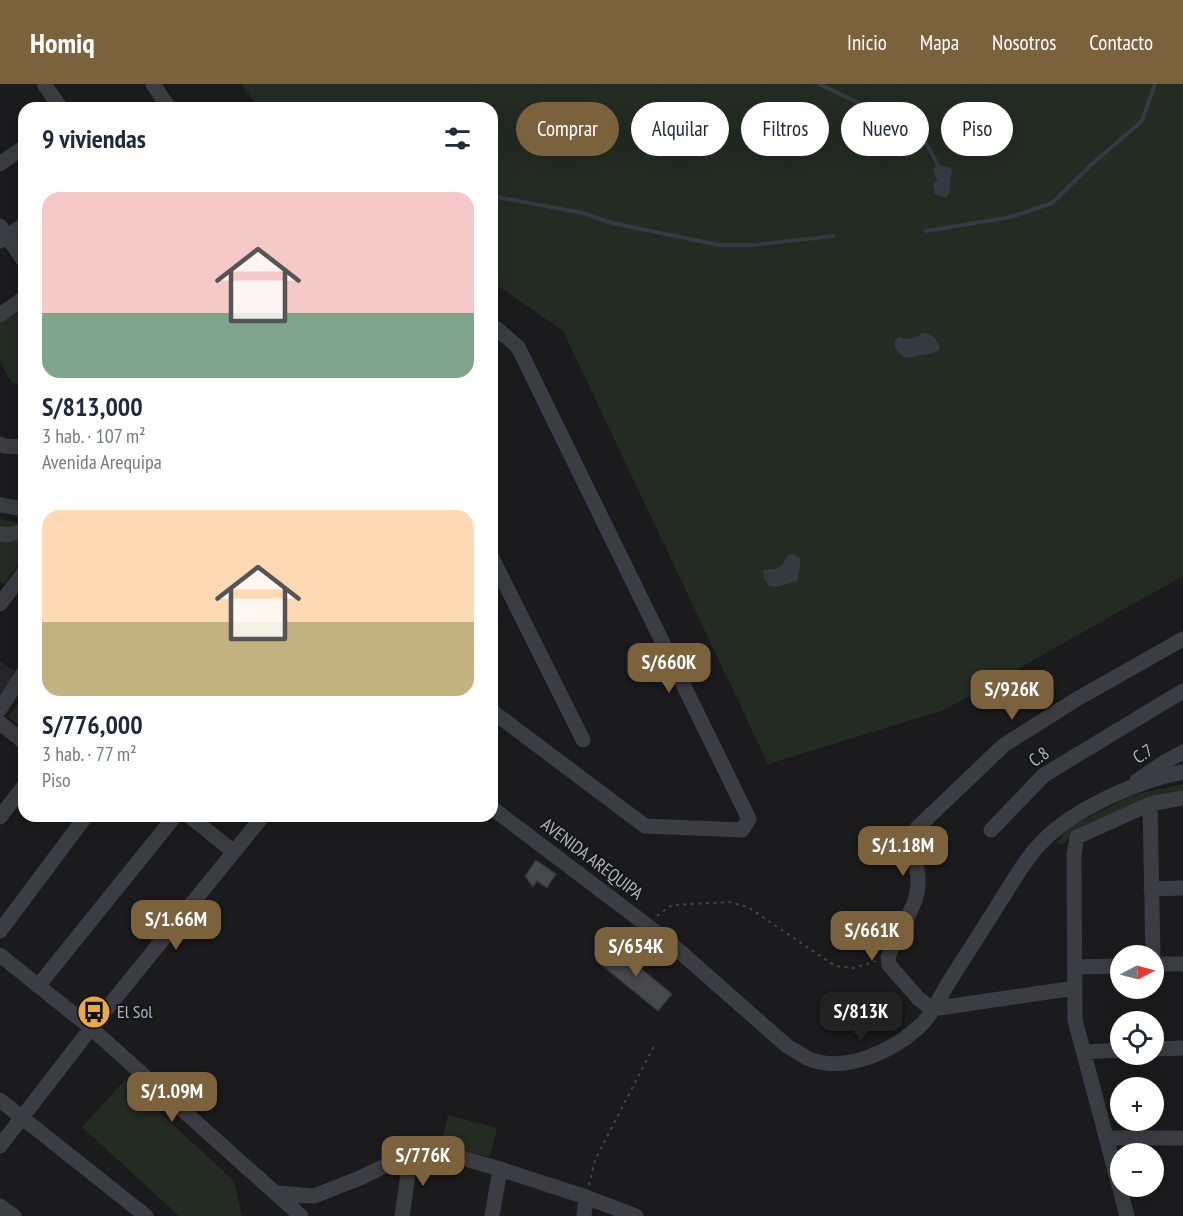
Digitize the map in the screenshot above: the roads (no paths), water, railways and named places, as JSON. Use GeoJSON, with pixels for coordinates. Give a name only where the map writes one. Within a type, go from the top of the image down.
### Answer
{"type":"FeatureCollection","features":[{"type":"Feature","properties":{"kind":"street"},"geometry":{"type":"LineString","coordinates":[[44,84],[57,102]]}},
{"type":"Feature","properties":{"kind":"street"},"geometry":{"type":"LineString","coordinates":[[153,84],[165,102]]}},
{"type":"Feature","properties":{"kind":"street"},"geometry":{"type":"LineString","coordinates":[[0,164],[18,151]]}},
{"type":"Feature","properties":{"kind":"street"},"geometry":{"type":"LineString","coordinates":[[18,227],[2,234],[18,254]]}},
{"type":"Feature","properties":{"kind":"street"},"geometry":{"type":"LineString","coordinates":[[0,315],[18,302]]}},
{"type":"Feature","properties":{"kind":"street"},"geometry":{"type":"LineString","coordinates":[[498,330],[518,347],[749,819],[742,830],[645,826],[498,716]]}},
{"type":"Feature","properties":{"kind":"street"},"geometry":{"type":"LineString","coordinates":[[0,444],[18,447]]}},
{"type":"Feature","properties":{"kind":"street"},"geometry":{"type":"LineString","coordinates":[[0,505],[18,508]]}},
{"type":"Feature","properties":{"kind":"street"},"geometry":{"type":"LineString","coordinates":[[0,534],[18,532]]}},
{"type":"Feature","properties":{"kind":"street"},"geometry":{"type":"LineString","coordinates":[[498,570],[583,740]]}},
{"type":"Feature","properties":{"kind":"street"},"geometry":{"type":"LineString","coordinates":[[0,604],[18,580]]}},
{"type":"Feature","properties":{"kind":"street"},"geometry":{"type":"LineString","coordinates":[[1075,988],[932,1010],[919,999],[890,965],[888,957],[917,896],[919,880],[913,844],[917,828],[1004,745],[1077,699],[1183,639]]}},
{"type":"Feature","properties":{"kind":"street"},"geometry":{"type":"LineString","coordinates":[[0,709],[18,681]]}},
{"type":"Feature","properties":{"kind":"street","name":"C.8"},"geometry":{"type":"LineString","coordinates":[[991,830],[1044,775],[1183,691]]}},
{"type":"Feature","properties":{"kind":"street"},"geometry":{"type":"LineString","coordinates":[[0,723],[18,737]]}},
{"type":"Feature","properties":{"kind":"street","name":"C.7"},"geometry":{"type":"LineString","coordinates":[[1125,789],[1162,763],[1183,752]]}},
{"type":"Feature","properties":{"kind":"street","name":"AVENIDA AREQUIPA"},"geometry":{"type":"LineString","coordinates":[[498,813],[669,942],[787,1046],[808,1058],[823,1062],[840,1062],[868,1059],[899,1043],[924,1022],[1021,868],[1042,841],[1073,817],[1125,789],[1183,772]]}},
{"type":"Feature","properties":{"kind":"street"},"geometry":{"type":"LineString","coordinates":[[0,817],[18,794]]}},
{"type":"Feature","properties":{"kind":"street"},"geometry":{"type":"LineString","coordinates":[[1127,1216],[1075,1020],[1074,854],[1077,837],[1150,804],[1183,798]]}},
{"type":"Feature","properties":{"kind":"street"},"geometry":{"type":"LineString","coordinates":[[1150,804],[1153,945]]}},
{"type":"Feature","properties":{"kind":"street"},"geometry":{"type":"LineString","coordinates":[[0,931],[82,822]]}},
{"type":"Feature","properties":{"kind":"street"},"geometry":{"type":"LineString","coordinates":[[38,986],[170,822]]}},
{"type":"Feature","properties":{"kind":"street"},"geometry":{"type":"LineString","coordinates":[[196,822],[234,852]]}},
{"type":"Feature","properties":{"kind":"street"},"geometry":{"type":"LineString","coordinates":[[0,1146],[91,1028],[258,822]]}},
{"type":"Feature","properties":{"kind":"street"},"geometry":{"type":"LineString","coordinates":[[1151,889],[1183,888]]}},
{"type":"Feature","properties":{"kind":"street"},"geometry":{"type":"LineString","coordinates":[[0,955],[91,1028],[298,1215]]}},
{"type":"Feature","properties":{"kind":"street"},"geometry":{"type":"LineString","coordinates":[[1164,964],[1183,964]]}},
{"type":"Feature","properties":{"kind":"street"},"geometry":{"type":"LineString","coordinates":[[1075,967],[1110,966]]}},
{"type":"Feature","properties":{"kind":"street"},"geometry":{"type":"LineString","coordinates":[[1164,1049],[1183,1048]]}},
{"type":"Feature","properties":{"kind":"street"},"geometry":{"type":"LineString","coordinates":[[1084,1052],[1110,1051]]}},
{"type":"Feature","properties":{"kind":"street"},"geometry":{"type":"LineString","coordinates":[[0,1100],[146,1216]]}},
{"type":"Feature","properties":{"kind":"street"},"geometry":{"type":"LineString","coordinates":[[1107,1138],[1183,1138]]}},
{"type":"Feature","properties":{"kind":"street"},"geometry":{"type":"LineString","coordinates":[[276,1193],[314,1196],[411,1153],[429,1152],[462,1158],[500,1169],[636,1216]]}},
{"type":"Feature","properties":{"kind":"street"},"geometry":{"type":"LineString","coordinates":[[402,1216],[411,1153]]}},
{"type":"Feature","properties":{"kind":"street"},"geometry":{"type":"LineString","coordinates":[[492,1216],[500,1169]]}},
{"type":"Feature","properties":{"kind":"street"},"geometry":{"type":"LineString","coordinates":[[584,1216],[586,1197]]}},
{"type":"Feature","properties":{"kind":"street"},"geometry":{"type":"LineString","coordinates":[[0,1206],[14,1216]]}},
{"type":"Feature","properties":{"kind":"waterway"},"geometry":{"type":"LineString","coordinates":[[819,84],[920,132],[938,165]]}},
{"type":"Feature","properties":{"kind":"waterway"},"geometry":{"type":"LineString","coordinates":[[926,231],[1011,217],[1052,203],[1092,164],[1142,121],[1155,84]]}},
{"type":"Feature","properties":{"kind":"waterway"},"geometry":{"type":"LineString","coordinates":[[498,197],[583,213],[612,223],[719,245],[752,245],[833,236]]}},
{"type":"Feature","properties":{"kind":"place","name":"El Sol"},"geometry":{"type":"Point","coordinates":[94,1012]}}]}
